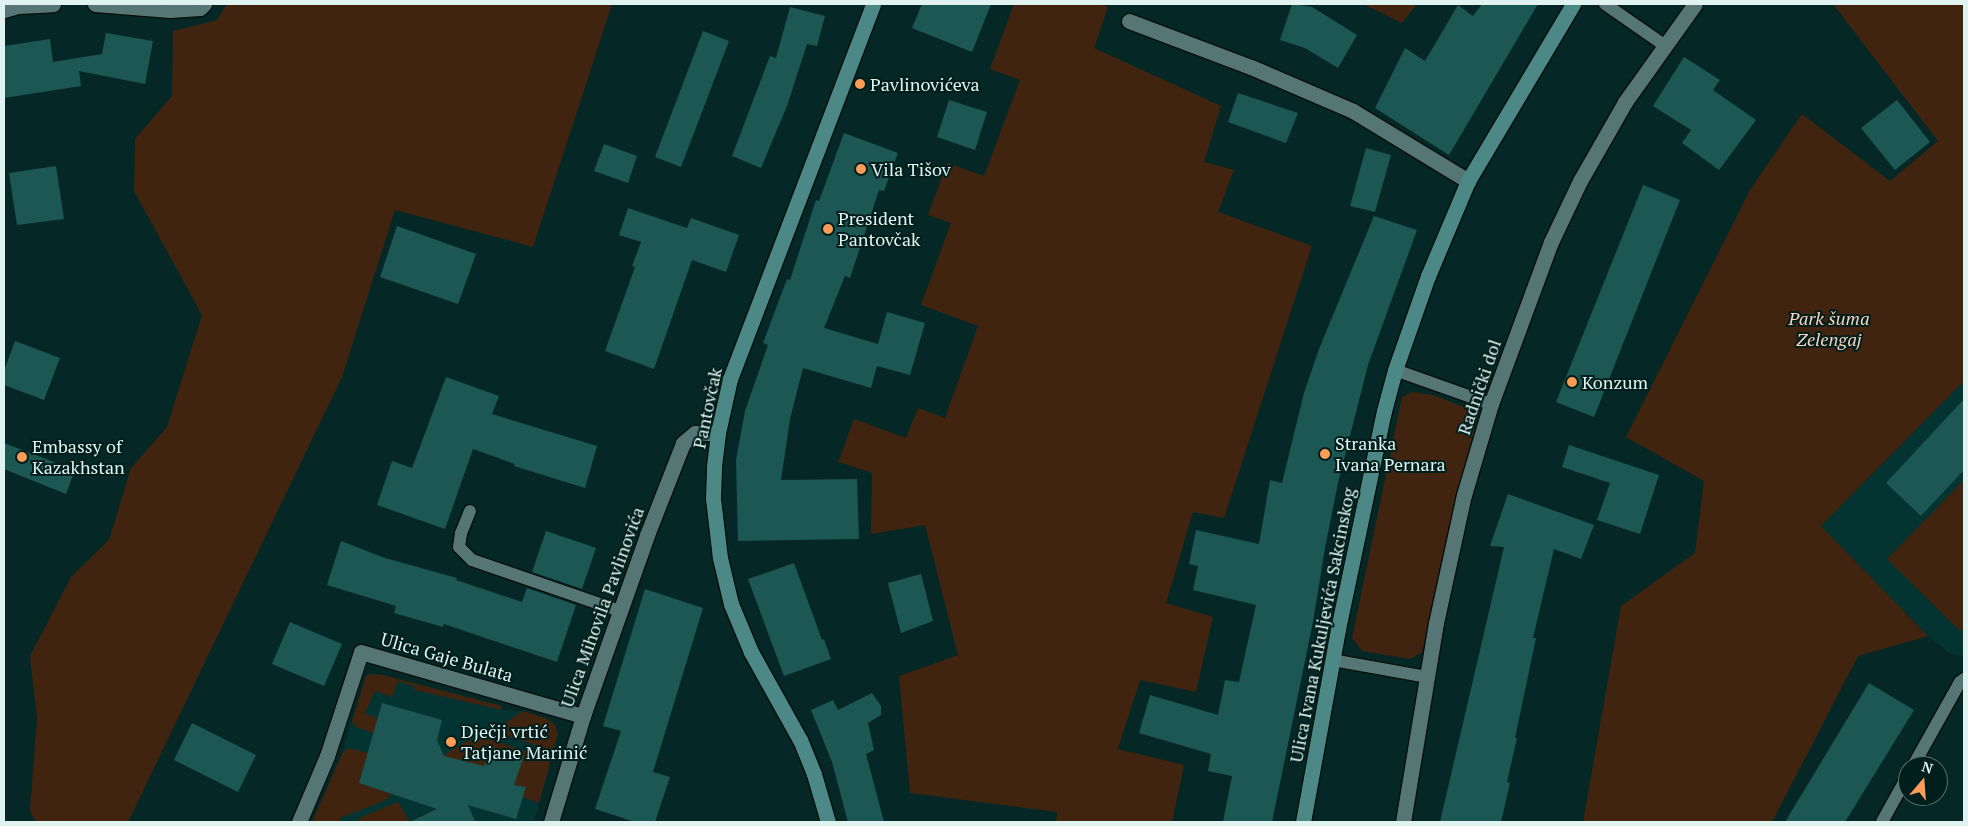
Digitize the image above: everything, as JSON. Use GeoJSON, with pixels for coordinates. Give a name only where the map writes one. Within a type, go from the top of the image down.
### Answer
{"type":"FeatureCollection","features":[{"type":"Feature","properties":{"kind":"street"},"geometry":{"type":"LineString","coordinates":[[4,10],[18,6],[53,4]]}},
{"type":"Feature","properties":{"kind":"street"},"geometry":{"type":"LineString","coordinates":[[95,4],[170,10],[200,8],[204,4]]}},
{"type":"Feature","properties":{"kind":"street","name":"Pantovčak"},"geometry":{"type":"LineString","coordinates":[[828,822],[814,774],[800,740],[751,652],[731,604],[720,558],[713,498],[718,432],[730,379],[874,4]]}},
{"type":"Feature","properties":{"kind":"street","name":"Ulica Ivana Kukuljevića Sakcinskog"},"geometry":{"type":"LineString","coordinates":[[1303,822],[1332,660],[1384,411],[1395,370],[1428,276],[1468,182],[1573,4]]}},
{"type":"Feature","properties":{"kind":"street","name":"Radnički dol"},"geometry":{"type":"LineString","coordinates":[[1403,822],[1436,623],[1464,495],[1491,404],[1551,242],[1580,181],[1625,102],[1695,4]]}},
{"type":"Feature","properties":{"kind":"street"},"geometry":{"type":"LineString","coordinates":[[1129,21],[1251,67],[1352,111],[1468,182]]}},
{"type":"Feature","properties":{"kind":"street","name":"Ulica Mihovila Pavlinovića"},"geometry":{"type":"LineString","coordinates":[[551,822],[582,716],[684,443],[696,433],[718,432]]}},
{"type":"Feature","properties":{"kind":"street","name":"Ulica Gaje Bulata"},"geometry":{"type":"LineString","coordinates":[[299,822],[327,756],[361,652],[582,716]]}},
{"type":"Feature","properties":{"kind":"lane"},"geometry":{"type":"LineString","coordinates":[[1605,4],[1664,45]]}},
{"type":"Feature","properties":{"kind":"lane"},"geometry":{"type":"LineString","coordinates":[[1395,370],[1491,404]]}},
{"type":"Feature","properties":{"kind":"lane"},"geometry":{"type":"LineString","coordinates":[[470,511],[461,533],[459,546],[472,560],[620,612]]}},
{"type":"Feature","properties":{"kind":"lane"},"geometry":{"type":"LineString","coordinates":[[1332,660],[1427,677]]}},
{"type":"Feature","properties":{"kind":"lane"},"geometry":{"type":"LineString","coordinates":[[1919,756],[1960,682],[1964,679]]}},
{"type":"Feature","properties":{"kind":"lane"},"geometry":{"type":"LineString","coordinates":[[1882,822],[1898,793]]}},
{"type":"Feature","properties":{"kind":"shaded area"},"geometry":{"type":"Polygon","coordinates":[[[1964,381],[1964,656],[1949,653],[1928,636],[1821,526],[1964,381]]]}},
{"type":"Feature","properties":{"kind":"shaded area","name":"Dječji vrtić Tatjane Marinić"},"geometry":{"type":"Polygon","coordinates":[[[370,674],[383,675],[502,706],[501,710],[523,711],[552,721],[558,734],[534,822],[312,822],[341,757],[366,676],[370,674]]]}},
{"type":"Feature","properties":{"kind":"green space"},"geometry":{"type":"Polygon","coordinates":[[[227,4],[612,4],[533,247],[395,210],[342,377],[128,822],[36,822],[30,811],[37,718],[30,656],[71,577],[109,540],[131,468],[167,427],[202,315],[134,191],[135,139],[172,96],[173,31],[217,20],[227,4]]]}},
{"type":"Feature","properties":{"kind":"green space"},"geometry":{"type":"Polygon","coordinates":[[[1014,4],[1100,4],[1108,7],[1094,48],[1221,106],[1204,162],[1234,170],[1218,212],[1312,246],[1224,518],[1193,512],[1166,603],[1213,617],[1196,692],[1140,680],[1118,749],[1184,765],[1172,822],[1056,822],[1057,812],[910,793],[899,676],[958,655],[925,525],[871,534],[872,473],[838,462],[854,419],[906,438],[918,408],[945,418],[978,326],[921,305],[951,223],[928,215],[947,163],[984,176],[1020,80],[990,69],[1014,4]]]}},
{"type":"Feature","properties":{"kind":"green space"},"geometry":{"type":"Polygon","coordinates":[[[1363,4],[1417,4],[1402,23],[1363,4]]]}},
{"type":"Feature","properties":{"kind":"green space","name":"Park šuma Zelengaj"},"geometry":{"type":"Polygon","coordinates":[[[1833,4],[1964,4],[1964,381],[1821,526],[1928,636],[1858,656],[1772,822],[1583,822],[1621,606],[1695,553],[1704,481],[1626,437],[1750,190],[1802,114],[1890,181],[1938,141],[1833,4]]]}},
{"type":"Feature","properties":{"kind":"green space"},"geometry":{"type":"Polygon","coordinates":[[[1412,392],[1433,395],[1464,407],[1475,423],[1474,444],[1455,499],[1422,652],[1410,659],[1362,651],[1352,638],[1402,397],[1412,392]]]}},
{"type":"Feature","properties":{"kind":"green space"},"geometry":{"type":"Polygon","coordinates":[[[1964,480],[1964,628],[1960,631],[1887,559],[1964,480]]]}},
{"type":"Feature","properties":{"kind":"green space"},"geometry":{"type":"Polygon","coordinates":[[[370,674],[383,675],[502,706],[501,710],[415,690],[413,686],[398,681],[392,697],[375,691],[365,713],[378,719],[374,733],[356,727],[352,721],[366,676],[370,674]]]}},
{"type":"Feature","properties":{"kind":"green space"},"geometry":{"type":"Polygon","coordinates":[[[523,711],[546,718],[555,725],[558,734],[553,751],[492,731],[523,711]]]}},
{"type":"Feature","properties":{"kind":"green space"},"geometry":{"type":"Polygon","coordinates":[[[478,738],[493,740],[551,760],[539,803],[523,797],[526,787],[514,785],[523,756],[491,747],[484,766],[448,765],[444,755],[463,743],[478,738]]]}},
{"type":"Feature","properties":{"kind":"green space"},"geometry":{"type":"Polygon","coordinates":[[[349,748],[368,753],[359,783],[392,794],[384,801],[340,818],[340,822],[312,822],[343,752],[349,748]]]}},
{"type":"Feature","properties":{"kind":"green space"},"geometry":{"type":"Polygon","coordinates":[[[398,802],[410,822],[360,822],[359,818],[398,802]]]}},
{"type":"Feature","properties":{"kind":"building"},"geometry":{"type":"Polygon","coordinates":[[[922,4],[991,4],[972,52],[912,28],[922,4]]]}},
{"type":"Feature","properties":{"kind":"building"},"geometry":{"type":"Polygon","coordinates":[[[1292,4],[1312,7],[1357,35],[1338,68],[1305,48],[1280,40],[1292,4]]]}},
{"type":"Feature","properties":{"kind":"building"},"geometry":{"type":"Polygon","coordinates":[[[1482,4],[1538,4],[1449,155],[1375,108],[1405,48],[1425,61],[1458,5],[1473,16],[1482,4]]]}},
{"type":"Feature","properties":{"kind":"building"},"geometry":{"type":"Polygon","coordinates":[[[790,7],[825,16],[817,46],[807,44],[787,106],[761,168],[732,156],[770,56],[776,58],[790,7]]]}},
{"type":"Feature","properties":{"kind":"building"},"geometry":{"type":"Polygon","coordinates":[[[703,31],[729,41],[681,167],[655,157],[703,31]]]}},
{"type":"Feature","properties":{"kind":"building"},"geometry":{"type":"Polygon","coordinates":[[[106,33],[153,41],[145,84],[79,71],[81,86],[4,98],[4,46],[50,39],[53,62],[102,54],[106,33]]]}},
{"type":"Feature","properties":{"kind":"building"},"geometry":{"type":"Polygon","coordinates":[[[1684,57],[1720,80],[1713,90],[1756,120],[1719,170],[1682,143],[1691,130],[1653,106],[1684,57]]]}},
{"type":"Feature","properties":{"kind":"building"},"geometry":{"type":"Polygon","coordinates":[[[1238,93],[1298,113],[1286,143],[1228,122],[1238,93]]]}},
{"type":"Feature","properties":{"kind":"building"},"geometry":{"type":"Polygon","coordinates":[[[949,100],[987,112],[975,150],[937,137],[949,100]]]}},
{"type":"Feature","properties":{"kind":"building"},"geometry":{"type":"Polygon","coordinates":[[[1897,100],[1930,142],[1895,170],[1861,128],[1897,100]]]}},
{"type":"Feature","properties":{"kind":"building"},"geometry":{"type":"Polygon","coordinates":[[[844,133],[898,153],[884,191],[879,190],[850,278],[845,276],[824,328],[878,344],[887,312],[925,323],[910,375],[877,366],[871,388],[803,368],[790,419],[781,480],[857,479],[859,539],[738,541],[736,460],[745,411],[768,345],[763,343],[787,279],[790,280],[816,200],[819,201],[844,133]]]}},
{"type":"Feature","properties":{"kind":"building"},"geometry":{"type":"Polygon","coordinates":[[[604,144],[637,156],[628,183],[594,171],[604,144]]]}},
{"type":"Feature","properties":{"kind":"building"},"geometry":{"type":"Polygon","coordinates":[[[1366,148],[1391,155],[1375,212],[1350,206],[1366,148]]]}},
{"type":"Feature","properties":{"kind":"building"},"geometry":{"type":"Polygon","coordinates":[[[56,166],[64,219],[17,225],[9,173],[56,166]]]}},
{"type":"Feature","properties":{"kind":"building"},"geometry":{"type":"Polygon","coordinates":[[[1643,185],[1680,200],[1594,417],[1556,402],[1643,185]]]}},
{"type":"Feature","properties":{"kind":"building"},"geometry":{"type":"Polygon","coordinates":[[[628,208],[687,228],[691,218],[739,235],[726,272],[692,260],[654,369],[605,351],[635,267],[632,266],[641,242],[619,235],[628,208]]]}},
{"type":"Feature","properties":{"kind":"building"},"geometry":{"type":"Polygon","coordinates":[[[1374,216],[1417,230],[1368,365],[1338,483],[1313,622],[1272,822],[1223,822],[1232,776],[1208,771],[1211,754],[1139,733],[1150,695],[1218,715],[1225,680],[1239,682],[1256,605],[1193,590],[1198,566],[1189,564],[1196,530],[1259,544],[1270,480],[1282,483],[1304,393],[1319,349],[1374,216]]]}},
{"type":"Feature","properties":{"kind":"building"},"geometry":{"type":"Polygon","coordinates":[[[397,226],[476,254],[458,304],[380,277],[397,226]]]}},
{"type":"Feature","properties":{"kind":"building"},"geometry":{"type":"Polygon","coordinates":[[[15,341],[60,358],[44,400],[4,385],[4,371],[15,341]]]}},
{"type":"Feature","properties":{"kind":"building"},"geometry":{"type":"Polygon","coordinates":[[[446,377],[499,396],[492,414],[597,446],[585,488],[514,466],[515,464],[473,449],[445,529],[377,505],[392,461],[412,468],[446,377]]]}},
{"type":"Feature","properties":{"kind":"building"},"geometry":{"type":"Polygon","coordinates":[[[1964,399],[1964,470],[1921,516],[1886,483],[1964,399]]]}},
{"type":"Feature","properties":{"kind":"building","name":"Embassy of Kazakhstan"},"geometry":{"type":"Polygon","coordinates":[[[4,443],[75,470],[66,494],[4,469],[4,443]]]}},
{"type":"Feature","properties":{"kind":"building"},"geometry":{"type":"Polygon","coordinates":[[[1569,445],[1659,475],[1640,534],[1597,520],[1610,483],[1562,467],[1569,445]]]}},
{"type":"Feature","properties":{"kind":"building"},"geometry":{"type":"Polygon","coordinates":[[[1508,494],[1594,525],[1581,559],[1554,549],[1533,638],[1536,638],[1515,738],[1517,738],[1507,782],[1510,783],[1501,822],[1440,822],[1504,547],[1490,546],[1508,494]]]}},
{"type":"Feature","properties":{"kind":"building"},"geometry":{"type":"Polygon","coordinates":[[[546,531],[596,548],[582,589],[532,572],[546,531]]]}},
{"type":"Feature","properties":{"kind":"building"},"geometry":{"type":"Polygon","coordinates":[[[341,541],[385,558],[457,578],[456,580],[522,602],[527,588],[576,605],[557,662],[444,624],[443,627],[394,613],[396,606],[327,585],[341,541]]]}},
{"type":"Feature","properties":{"kind":"building"},"geometry":{"type":"Polygon","coordinates":[[[794,563],[822,640],[824,639],[831,659],[784,676],[748,579],[794,563]]]}},
{"type":"Feature","properties":{"kind":"building"},"geometry":{"type":"Polygon","coordinates":[[[921,574],[933,621],[901,633],[888,583],[921,574]]]}},
{"type":"Feature","properties":{"kind":"building"},"geometry":{"type":"Polygon","coordinates":[[[645,589],[703,608],[653,772],[670,777],[655,822],[635,822],[595,809],[621,731],[603,726],[645,589]]]}},
{"type":"Feature","properties":{"kind":"building"},"geometry":{"type":"Polygon","coordinates":[[[290,622],[342,644],[324,686],[272,664],[290,622]]]}},
{"type":"Feature","properties":{"kind":"building"},"geometry":{"type":"Polygon","coordinates":[[[1869,683],[1914,710],[1845,822],[1785,822],[1869,683]]]}},
{"type":"Feature","properties":{"kind":"building"},"geometry":{"type":"Polygon","coordinates":[[[872,693],[881,706],[881,715],[868,723],[874,750],[866,754],[884,822],[848,822],[832,762],[811,710],[833,700],[838,710],[872,693]]]}},
{"type":"Feature","properties":{"kind":"building"},"geometry":{"type":"Polygon","coordinates":[[[382,703],[442,720],[437,740],[444,756],[484,766],[491,747],[524,756],[514,785],[526,787],[516,819],[468,805],[475,822],[410,822],[437,809],[359,783],[382,703]]]}},
{"type":"Feature","properties":{"kind":"building"},"geometry":{"type":"Polygon","coordinates":[[[192,723],[256,755],[238,792],[174,760],[192,723]]]}},
{"type":"Feature","properties":{"kind":"place","name":"Pavlinovićeva"},"geometry":{"type":"Point","coordinates":[860,84]}},
{"type":"Feature","properties":{"kind":"place","name":"Vila Tišov"},"geometry":{"type":"Point","coordinates":[861,169]}},
{"type":"Feature","properties":{"kind":"place","name":"President Pantovčak"},"geometry":{"type":"Point","coordinates":[828,229]}},
{"type":"Feature","properties":{"kind":"place","name":"Konzum"},"geometry":{"type":"Point","coordinates":[1572,382]}},
{"type":"Feature","properties":{"kind":"place","name":"Stranka Ivana Pernara"},"geometry":{"type":"Point","coordinates":[1325,454]}},
{"type":"Feature","properties":{"kind":"place","name":"Embassy of Kazakhstan"},"geometry":{"type":"Point","coordinates":[22,457]}},
{"type":"Feature","properties":{"kind":"place","name":"Dječji vrtić Tatjane Marinić"},"geometry":{"type":"Point","coordinates":[451,742]}}]}
